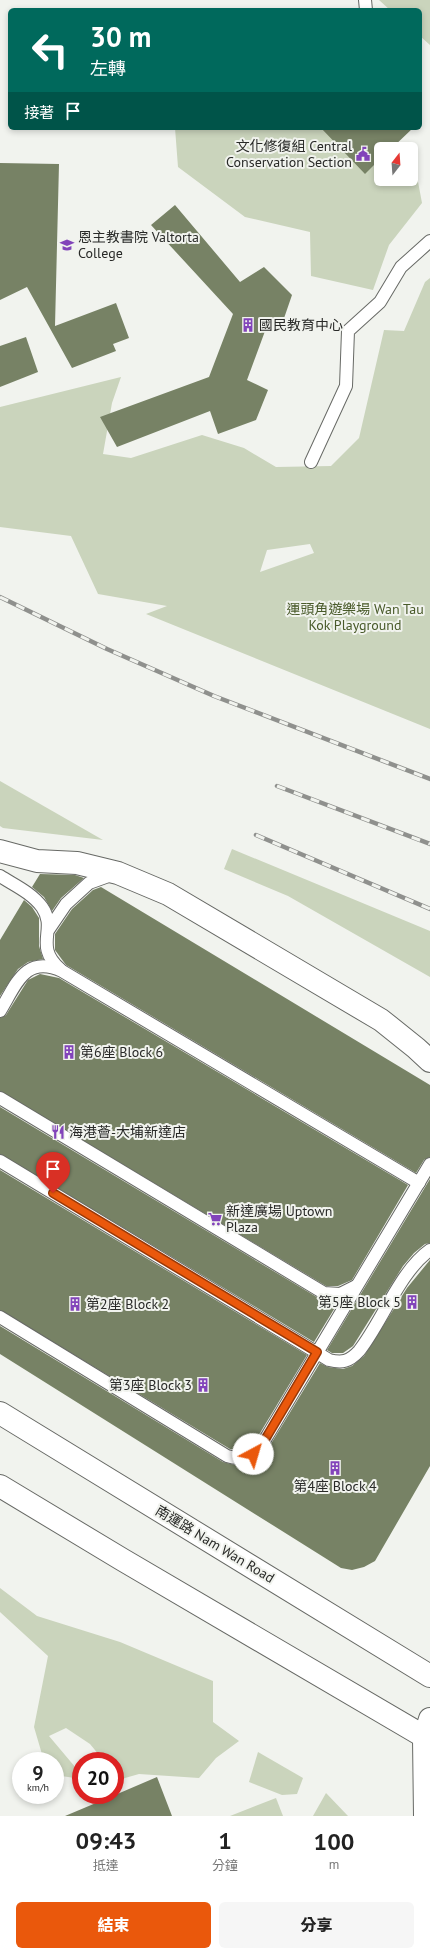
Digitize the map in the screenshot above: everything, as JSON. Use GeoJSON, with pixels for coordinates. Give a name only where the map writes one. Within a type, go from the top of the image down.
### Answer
{"type":"FeatureCollection","features":[{"type":"Feature","properties":{"kind":"main road"},"geometry":{"type":"LineString","coordinates":[[1,854],[37,861],[77,863],[118,873],[168,894],[380,1020],[430,1061]]}},
{"type":"Feature","properties":{"kind":"main road","name":"南運路 Nam Wan Road"},"geometry":{"type":"LineString","coordinates":[[0,1413],[430,1676]]}},
{"type":"Feature","properties":{"kind":"main road"},"geometry":{"type":"LineString","coordinates":[[0,1486],[428,1732],[425,1816]]}},
{"type":"Feature","properties":{"kind":"lane"},"geometry":{"type":"LineString","coordinates":[[311,462],[346,386],[348,331],[380,302],[401,267],[430,241]]}},
{"type":"Feature","properties":{"kind":"lane"},"geometry":{"type":"LineString","coordinates":[[62,971],[52,962],[46,950],[46,939],[49,929],[66,904],[89,883],[118,873]]}},
{"type":"Feature","properties":{"kind":"lane"},"geometry":{"type":"LineString","coordinates":[[0,876],[35,899],[43,909],[49,929]]}},
{"type":"Feature","properties":{"kind":"lane"},"geometry":{"type":"LineString","coordinates":[[0,1011],[20,979],[27,971],[38,966],[51,966],[62,971],[419,1183]]}},
{"type":"Feature","properties":{"kind":"lane"},"geometry":{"type":"LineString","coordinates":[[0,1098],[324,1293],[340,1294],[357,1286]]}},
{"type":"Feature","properties":{"kind":"lane"},"geometry":{"type":"LineString","coordinates":[[0,1161],[329,1360],[340,1363],[351,1359],[365,1343],[402,1281],[422,1256],[430,1250]]}},
{"type":"Feature","properties":{"kind":"lane"},"geometry":{"type":"LineString","coordinates":[[0,1317],[227,1456],[245,1458],[260,1448],[430,1164]]}},
{"type":"Feature","properties":{"kind":"lane"},"geometry":{"type":"LineString","coordinates":[[419,1183],[430,1175]]}},
{"type":"Feature","properties":{"kind":"green space"},"geometry":{"type":"Polygon","coordinates":[[[379,0],[430,0],[430,45],[422,38],[422,8],[388,8],[379,0]]]}},
{"type":"Feature","properties":{"kind":"green space"},"geometry":{"type":"Polygon","coordinates":[[[175,130],[336,130],[374,153],[374,186],[418,186],[418,182],[422,203],[389,245],[373,290],[311,276],[310,232],[245,217],[178,167],[175,130]]]}},
{"type":"Feature","properties":{"kind":"green space","name":"運頭角遊樂場 Wan Tau Kok Playground"},"geometry":{"type":"Polygon","coordinates":[[[430,278],[430,729],[146,614],[167,606],[98,594],[71,536],[0,527],[0,407],[121,377],[112,403],[103,454],[131,458],[202,435],[244,448],[276,467],[331,466],[359,438],[384,330],[404,331],[425,282],[430,278]],[[310,544],[267,550],[260,572],[314,553],[310,544]]]}},
{"type":"Feature","properties":{"kind":"green space"},"geometry":{"type":"Polygon","coordinates":[[[0,781],[103,840],[3,828],[0,826],[0,781]]]}},
{"type":"Feature","properties":{"kind":"green space"},"geometry":{"type":"Polygon","coordinates":[[[232,849],[430,931],[430,977],[288,896],[224,869],[232,849]]]}},
{"type":"Feature","properties":{"kind":"green space"},"geometry":{"type":"Polygon","coordinates":[[[0,1588],[37,1616],[120,1642],[213,1681],[213,1722],[239,1741],[216,1758],[199,1778],[139,1774],[124,1778],[124,1752],[97,1752],[90,1744],[66,1728],[49,1736],[62,1752],[41,1752],[34,1727],[48,1656],[0,1612],[0,1588]]]}},
{"type":"Feature","properties":{"kind":"green space"},"geometry":{"type":"Polygon","coordinates":[[[258,1752],[303,1778],[297,1794],[282,1795],[249,1782],[258,1752]]]}},
{"type":"Feature","properties":{"kind":"green space"},"geometry":{"type":"Polygon","coordinates":[[[64,1754],[72,1763],[72,1778],[64,1776],[64,1754]]]}},
{"type":"Feature","properties":{"kind":"green space"},"geometry":{"type":"Polygon","coordinates":[[[326,1793],[348,1816],[313,1816],[326,1793]]]}},
{"type":"Feature","properties":{"kind":"green space"},"geometry":{"type":"Polygon","coordinates":[[[276,1798],[283,1816],[230,1816],[276,1798]]]}},
{"type":"Feature","properties":{"kind":"building","name":"文化修復組 Central Conservation Section"},"geometry":{"type":"Polygon","coordinates":[[[323,130],[411,130],[398,142],[374,142],[374,165],[365,174],[323,130]]]}},
{"type":"Feature","properties":{"kind":"building"},"geometry":{"type":"Polygon","coordinates":[[[0,163],[59,164],[55,326],[116,303],[129,338],[113,344],[116,351],[72,368],[27,287],[0,300],[0,163]]]}},
{"type":"Feature","properties":{"kind":"building","name":"國民教育中心"},"geometry":{"type":"Polygon","coordinates":[[[175,205],[240,282],[264,267],[292,295],[281,327],[268,323],[247,380],[268,390],[256,420],[218,434],[210,411],[117,447],[100,417],[209,377],[233,314],[151,225],[175,205]]]}},
{"type":"Feature","properties":{"kind":"building"},"geometry":{"type":"Polygon","coordinates":[[[26,337],[38,372],[0,387],[0,346],[26,337]]]}},
{"type":"Feature","properties":{"kind":"building"},"geometry":{"type":"Polygon","coordinates":[[[40,874],[75,875],[84,878],[61,898],[52,911],[44,897],[32,887],[40,874]]]}},
{"type":"Feature","properties":{"kind":"building"},"geometry":{"type":"Polygon","coordinates":[[[101,887],[430,1085],[430,1157],[424,1160],[416,1173],[66,965],[55,950],[55,934],[72,909],[93,890],[101,887]]]}},
{"type":"Feature","properties":{"kind":"building"},"geometry":{"type":"Polygon","coordinates":[[[24,900],[32,907],[39,918],[39,946],[43,959],[28,962],[18,969],[0,996],[0,940],[24,900]]]}},
{"type":"Feature","properties":{"kind":"building"},"geometry":{"type":"Polygon","coordinates":[[[40,974],[59,978],[408,1185],[352,1280],[338,1286],[326,1286],[0,1091],[0,1018],[6,1015],[28,980],[40,974]]]}},
{"type":"Feature","properties":{"kind":"building"},"geometry":{"type":"Polygon","coordinates":[[[0,1107],[320,1299],[339,1301],[314,1342],[0,1154],[0,1107]]]}},
{"type":"Feature","properties":{"kind":"building"},"geometry":{"type":"Polygon","coordinates":[[[0,1170],[307,1355],[254,1443],[243,1450],[230,1449],[0,1310],[0,1170]]]}},
{"type":"Feature","properties":{"kind":"building"},"geometry":{"type":"Polygon","coordinates":[[[430,1179],[430,1243],[425,1244],[414,1253],[403,1266],[353,1346],[343,1353],[332,1353],[327,1350],[430,1179]]]}},
{"type":"Feature","properties":{"kind":"building"},"geometry":{"type":"Polygon","coordinates":[[[430,1260],[430,1466],[375,1561],[364,1567],[352,1570],[341,1568],[0,1354],[0,1326],[223,1462],[235,1465],[246,1465],[256,1460],[266,1452],[320,1363],[328,1367],[343,1369],[352,1366],[364,1356],[407,1288],[430,1260]]]}},
{"type":"Feature","properties":{"kind":"building"},"geometry":{"type":"Polygon","coordinates":[[[157,1777],[172,1816],[65,1816],[94,1804],[124,1804],[124,1791],[157,1777]]]}},
{"type":"Feature","properties":{"kind":"railway"},"geometry":{"type":"LineString","coordinates":[[0,597],[107,649],[214,696],[430,779]]}},
{"type":"Feature","properties":{"kind":"railway"},"geometry":{"type":"LineString","coordinates":[[277,786],[430,844]]}},
{"type":"Feature","properties":{"kind":"railway"},"geometry":{"type":"LineString","coordinates":[[256,835],[430,909]]}},
{"type":"Feature","properties":{"kind":"place","name":"文化修復組 Central Conservation Section"},"geometry":{"type":"Point","coordinates":[363,154]}},
{"type":"Feature","properties":{"kind":"place","name":"恩主教書院 Valtorta College"},"geometry":{"type":"Point","coordinates":[67,245]}},
{"type":"Feature","properties":{"kind":"place","name":"國民教育中心"},"geometry":{"type":"Point","coordinates":[248,325]}},
{"type":"Feature","properties":{"kind":"place","name":"第6座 Block 6"},"geometry":{"type":"Point","coordinates":[69,1052]}},
{"type":"Feature","properties":{"kind":"place","name":"海港薈-大埔新達店"},"geometry":{"type":"Point","coordinates":[58,1132]}},
{"type":"Feature","properties":{"kind":"place","name":"新達廣場 Uptown Plaza"},"geometry":{"type":"Point","coordinates":[215,1219]}},
{"type":"Feature","properties":{"kind":"place","name":"第5座 Block 5"},"geometry":{"type":"Point","coordinates":[412,1302]}},
{"type":"Feature","properties":{"kind":"place","name":"第2座 Block 2"},"geometry":{"type":"Point","coordinates":[75,1304]}},
{"type":"Feature","properties":{"kind":"place","name":"第3座 Block 3"},"geometry":{"type":"Point","coordinates":[203,1385]}},
{"type":"Feature","properties":{"kind":"place","name":"第4座 Block 4"},"geometry":{"type":"Point","coordinates":[335,1468]}},
{"type":"Feature","properties":{"kind":"route"},"geometry":{"type":"LineString","coordinates":[[53,1193],[317,1352],[260,1448],[253,1454]]}}]}
